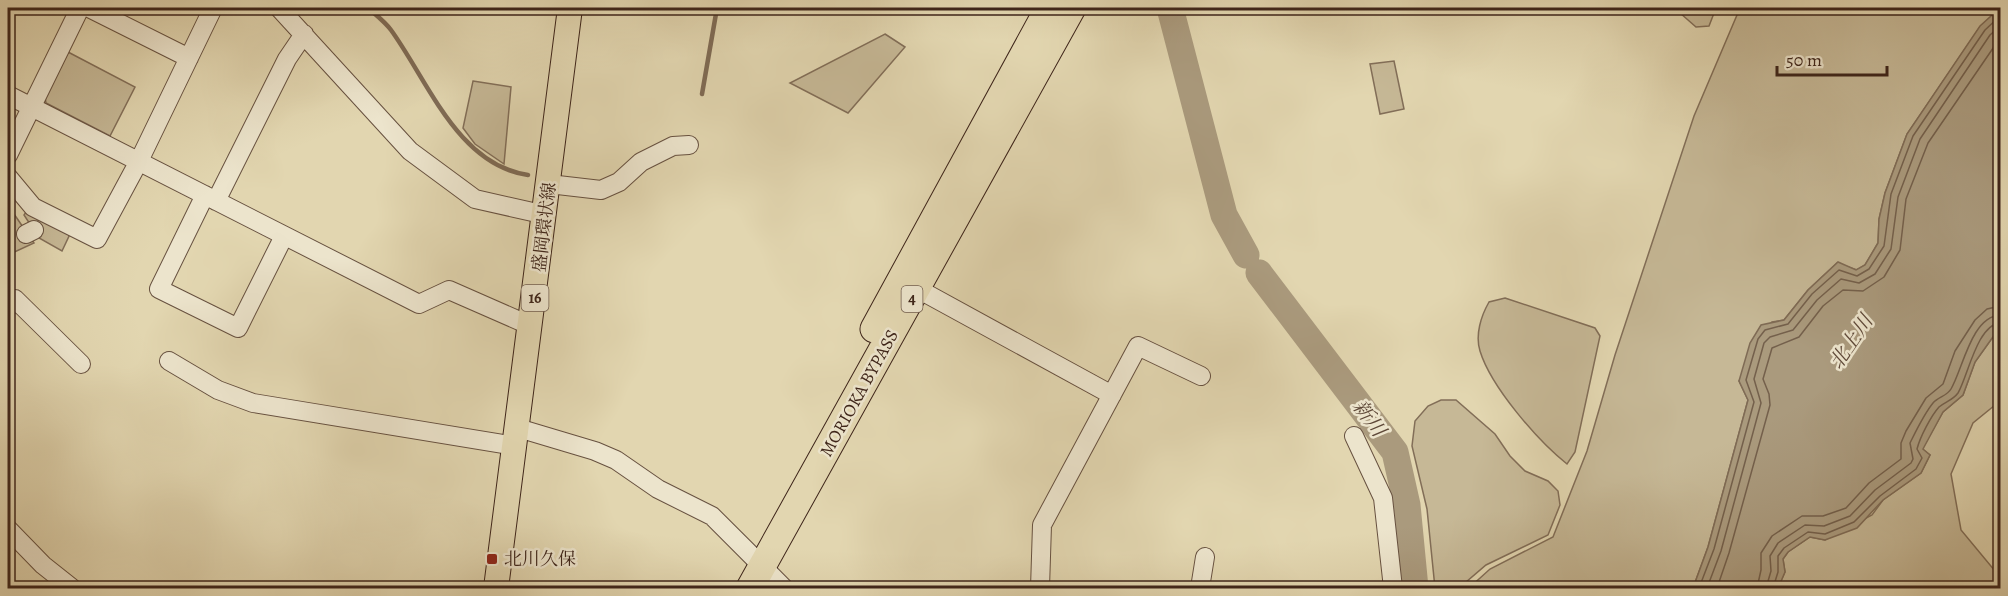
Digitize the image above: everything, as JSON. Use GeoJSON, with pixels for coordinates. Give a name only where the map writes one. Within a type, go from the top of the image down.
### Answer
{"type":"FeatureCollection","features":[{"type":"Feature","properties":{"kind":"highway","name":"MORIOKA BYPASS"},"geometry":{"type":"LineString","coordinates":[[752,563],[1049,8]]}},
{"type":"Feature","properties":{"kind":"highway","name":"MORIOKA BYPASS"},"geometry":{"type":"LineString","coordinates":[[733,588],[752,563],[918,289],[1072,8]]}},
{"type":"Feature","properties":{"kind":"main road","name":"盛岡環状線"},"geometry":{"type":"LineString","coordinates":[[496,588],[522,435],[531,326],[570,8]]}},
{"type":"Feature","properties":{"kind":"street"},"geometry":{"type":"LineString","coordinates":[[8,155],[80,8]]}},
{"type":"Feature","properties":{"kind":"street"},"geometry":{"type":"LineString","coordinates":[[89,8],[189,57]]}},
{"type":"Feature","properties":{"kind":"street"},"geometry":{"type":"LineString","coordinates":[[8,177],[33,207],[97,239],[139,161],[213,8]]}},
{"type":"Feature","properties":{"kind":"street"},"geometry":{"type":"LineString","coordinates":[[279,8],[410,151],[475,199],[546,215]]}},
{"type":"Feature","properties":{"kind":"street"},"geometry":{"type":"LineString","coordinates":[[285,236],[238,328],[159,289],[287,59],[304,34]]}},
{"type":"Feature","properties":{"kind":"street"},"geometry":{"type":"LineString","coordinates":[[8,95],[419,304],[449,290],[531,326]]}},
{"type":"Feature","properties":{"kind":"street"},"geometry":{"type":"LineString","coordinates":[[549,184],[601,190],[619,182],[641,162],[673,146],[689,145]]}},
{"type":"Feature","properties":{"kind":"street"},"geometry":{"type":"LineString","coordinates":[[918,289],[1112,395]]}},
{"type":"Feature","properties":{"kind":"street"},"geometry":{"type":"LineString","coordinates":[[8,307],[15,299],[81,364]]}},
{"type":"Feature","properties":{"kind":"street"},"geometry":{"type":"LineString","coordinates":[[1040,588],[1042,525],[1138,346],[1201,376]]}},
{"type":"Feature","properties":{"kind":"street"},"geometry":{"type":"LineString","coordinates":[[169,361],[218,390],[254,403],[522,435],[595,451],[615,460],[658,489],[712,516],[752,563],[784,588]]}},
{"type":"Feature","properties":{"kind":"street"},"geometry":{"type":"LineString","coordinates":[[1354,436],[1383,498],[1393,588]]}},
{"type":"Feature","properties":{"kind":"street"},"geometry":{"type":"LineString","coordinates":[[8,529],[43,564],[72,588]]}},
{"type":"Feature","properties":{"kind":"street"},"geometry":{"type":"LineString","coordinates":[[1200,588],[1205,557]]}},
{"type":"Feature","properties":{"kind":"shaded area"},"geometry":{"type":"Polygon","coordinates":[[[1680,8],[1716,8],[1709,26],[1696,27],[1680,13],[1680,8]]]}},
{"type":"Feature","properties":{"kind":"shaded area"},"geometry":{"type":"Polygon","coordinates":[[[1740,8],[2000,8],[1980,27],[1907,134],[1885,193],[1879,219],[1878,243],[1865,265],[1857,270],[1837,263],[1808,290],[1784,320],[1772,322],[1739,381],[1748,400],[1708,547],[1693,588],[1469,588],[1490,569],[1553,537],[1587,451],[1615,355],[1694,116],[1740,8]]]}},
{"type":"Feature","properties":{"kind":"shaded area"},"geometry":{"type":"Polygon","coordinates":[[[885,34],[905,47],[848,113],[790,83],[885,34]]]}},
{"type":"Feature","properties":{"kind":"shaded area"},"geometry":{"type":"Polygon","coordinates":[[[68,52],[135,87],[110,136],[46,103],[45,97],[68,52]]]}},
{"type":"Feature","properties":{"kind":"shaded area"},"geometry":{"type":"Polygon","coordinates":[[[1394,61],[1404,109],[1380,114],[1370,64],[1394,61]]]}},
{"type":"Feature","properties":{"kind":"shaded area"},"geometry":{"type":"Polygon","coordinates":[[[473,81],[511,87],[504,164],[475,144],[463,128],[473,81]]]}},
{"type":"Feature","properties":{"kind":"shaded area"},"geometry":{"type":"Polygon","coordinates":[[[26,212],[70,234],[62,251],[39,238],[24,215],[26,212]]]}},
{"type":"Feature","properties":{"kind":"shaded area"},"geometry":{"type":"Polygon","coordinates":[[[14,214],[34,243],[8,255],[8,223],[14,214]]]}},
{"type":"Feature","properties":{"kind":"shaded area"},"geometry":{"type":"Polygon","coordinates":[[[1505,298],[1595,328],[1600,336],[1575,452],[1567,464],[1530,428],[1505,397],[1494,381],[1480,351],[1479,332],[1486,307],[1489,302],[1505,298]]]}},
{"type":"Feature","properties":{"kind":"shaded area"},"geometry":{"type":"Polygon","coordinates":[[[2000,327],[2000,401],[1973,423],[1951,474],[1961,530],[2000,577],[2000,588],[1778,588],[1785,572],[1783,559],[1788,552],[1810,537],[1825,540],[1872,515],[1883,500],[1921,473],[1930,455],[1922,449],[1943,412],[1963,395],[1975,362],[2000,327]]]}},
{"type":"Feature","properties":{"kind":"shaded area"},"geometry":{"type":"Polygon","coordinates":[[[1441,400],[1456,400],[1495,434],[1510,456],[1525,471],[1548,481],[1558,491],[1560,505],[1548,535],[1486,565],[1459,588],[1435,588],[1427,509],[1412,446],[1415,421],[1428,406],[1441,400]]]}},
{"type":"Feature","properties":{"kind":"water","name":"北上川"},"geometry":{"type":"Polygon","coordinates":[[[2000,8],[2000,327],[1975,362],[1963,395],[1943,412],[1923,449],[1930,455],[1921,473],[1883,500],[1857,528],[1825,540],[1810,537],[1788,552],[1783,559],[1785,572],[1778,588],[1693,588],[1708,547],[1748,400],[1739,381],[1750,343],[1761,325],[1784,320],[1808,290],[1838,262],[1856,270],[1865,265],[1878,243],[1879,219],[1885,193],[1907,134],[1980,26],[2000,8]]]}},
{"type":"Feature","properties":{"kind":"waterway"},"geometry":{"type":"LineString","coordinates":[[368,8],[391,30],[432,96],[464,138],[482,155],[504,168],[528,175]]}},
{"type":"Feature","properties":{"kind":"waterway"},"geometry":{"type":"LineString","coordinates":[[702,94],[717,8]]}},
{"type":"Feature","properties":{"kind":"waterway","name":"新川"},"geometry":{"type":"LineString","coordinates":[[1170,8],[1224,215],[1246,255]]}},
{"type":"Feature","properties":{"kind":"waterway","name":"新川"},"geometry":{"type":"LineString","coordinates":[[1259,273],[1395,452],[1407,505],[1415,588]]}},
{"type":"Feature","properties":{"kind":"place","name":"北川久保"},"geometry":{"type":"Point","coordinates":[492,559]}}]}
